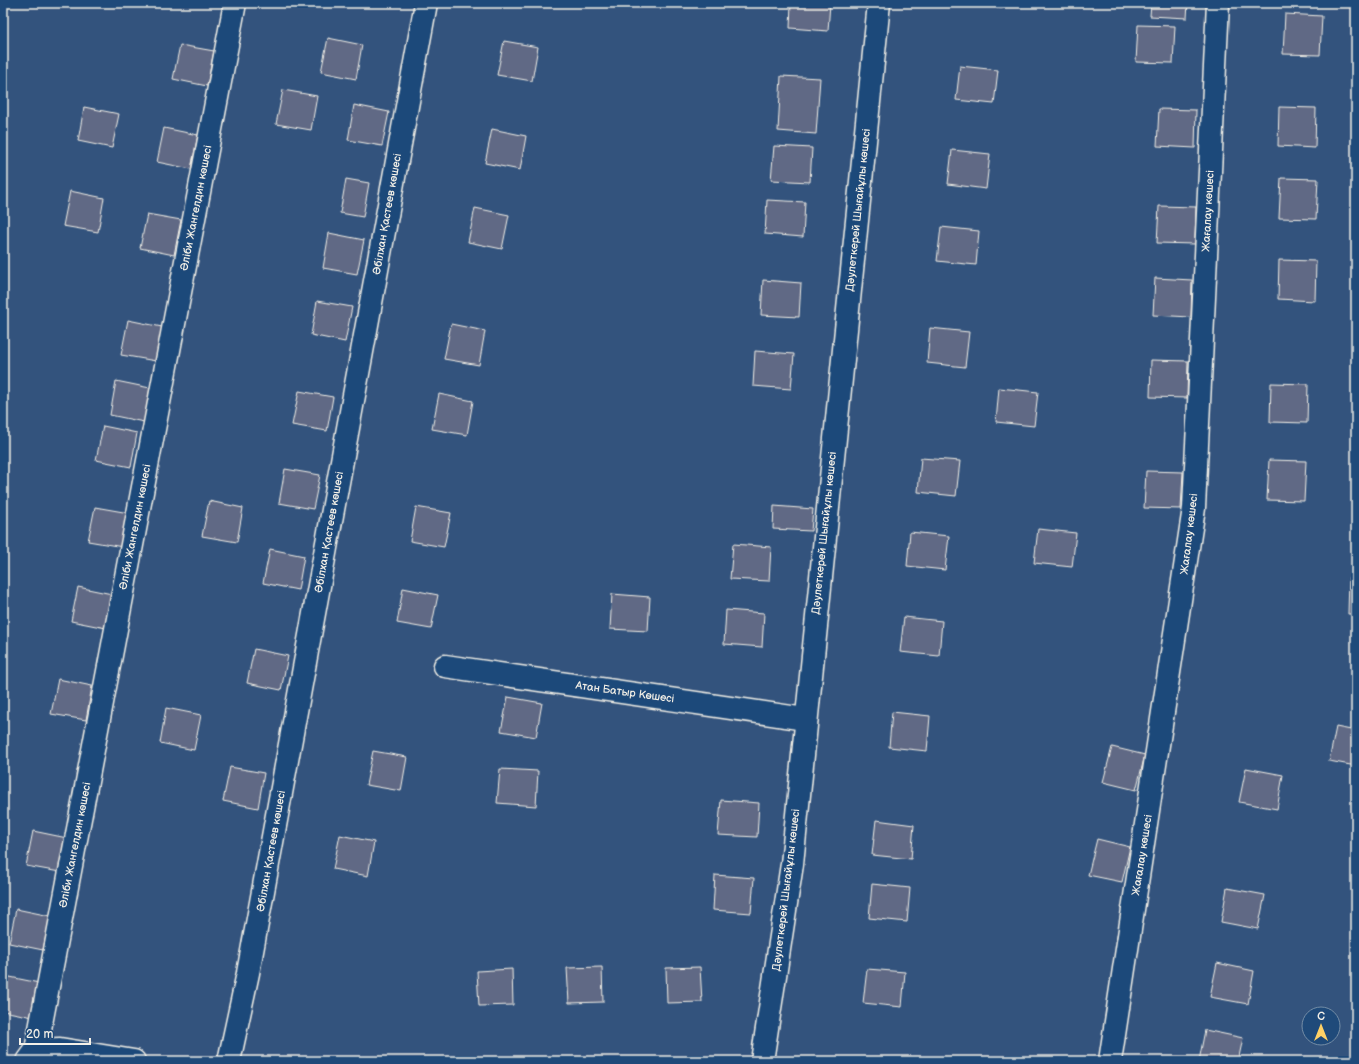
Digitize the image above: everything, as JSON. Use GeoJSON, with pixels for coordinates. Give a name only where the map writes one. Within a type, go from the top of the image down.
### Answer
{"type":"FeatureCollection","features":[{"type":"Feature","properties":{"kind":"street","name":"Әліби Жангелдин көшесі"},"geometry":{"type":"LineString","coordinates":[[32,1056],[235,3]]}},
{"type":"Feature","properties":{"kind":"street","name":"Әбілхан Қастеев көшесі"},"geometry":{"type":"LineString","coordinates":[[229,1061],[250,965],[426,3]]}},
{"type":"Feature","properties":{"kind":"street","name":"Дәулеткерей Шығайұлы көшесі"},"geometry":{"type":"LineString","coordinates":[[762,1061],[792,864],[805,719],[879,3]]}},
{"type":"Feature","properties":{"kind":"street","name":"Жағалау көшесі"},"geometry":{"type":"LineString","coordinates":[[1110,1061],[1194,508],[1218,3]]}},
{"type":"Feature","properties":{"kind":"street","name":"Атан Батыр Көшесі"},"geometry":{"type":"LineString","coordinates":[[445,666],[805,719]]}},
{"type":"Feature","properties":{"kind":"street"},"geometry":{"type":"LineString","coordinates":[[32,1056],[60,1049],[134,1061]]}},
{"type":"Feature","properties":{"kind":"building"},"geometry":{"type":"Polygon","coordinates":[[[791,3],[830,3],[828,31],[790,28],[791,3]]]}},
{"type":"Feature","properties":{"kind":"building"},"geometry":{"type":"Polygon","coordinates":[[[964,3],[1003,3],[1002,8],[964,3]]]}},
{"type":"Feature","properties":{"kind":"building"},"geometry":{"type":"Polygon","coordinates":[[[1151,3],[1188,3],[1187,18],[1150,16],[1151,3]]]}},
{"type":"Feature","properties":{"kind":"building"},"geometry":{"type":"Polygon","coordinates":[[[1285,14],[1322,16],[1320,55],[1283,54],[1285,14]]]}},
{"type":"Feature","properties":{"kind":"building"},"geometry":{"type":"Polygon","coordinates":[[[1138,25],[1175,26],[1173,63],[1136,62],[1138,25]]]}},
{"type":"Feature","properties":{"kind":"building"},"geometry":{"type":"Polygon","coordinates":[[[328,38],[362,45],[356,79],[321,72],[328,38]]]}},
{"type":"Feature","properties":{"kind":"building"},"geometry":{"type":"Polygon","coordinates":[[[504,41],[538,47],[532,81],[497,75],[504,41]]]}},
{"type":"Feature","properties":{"kind":"building"},"geometry":{"type":"Polygon","coordinates":[[[180,45],[214,51],[207,86],[173,79],[180,45]]]}},
{"type":"Feature","properties":{"kind":"building"},"geometry":{"type":"Polygon","coordinates":[[[960,66],[998,70],[994,104],[956,100],[960,66]]]}},
{"type":"Feature","properties":{"kind":"building"},"geometry":{"type":"Polygon","coordinates":[[[781,76],[820,78],[816,134],[778,131],[781,76]]]}},
{"type":"Feature","properties":{"kind":"building"},"geometry":{"type":"Polygon","coordinates":[[[283,90],[317,96],[311,130],[276,124],[283,90]]]}},
{"type":"Feature","properties":{"kind":"building"},"geometry":{"type":"Polygon","coordinates":[[[354,105],[389,112],[382,146],[348,140],[354,105]]]}},
{"type":"Feature","properties":{"kind":"building"},"geometry":{"type":"Polygon","coordinates":[[[84,107],[119,114],[112,148],[78,141],[84,107]]]}},
{"type":"Feature","properties":{"kind":"building"},"geometry":{"type":"Polygon","coordinates":[[[1279,107],[1316,108],[1315,148],[1278,146],[1279,107]]]}},
{"type":"Feature","properties":{"kind":"building"},"geometry":{"type":"Polygon","coordinates":[[[1159,109],[1196,110],[1195,148],[1157,146],[1159,109]]]}},
{"type":"Feature","properties":{"kind":"building"},"geometry":{"type":"Polygon","coordinates":[[[164,128],[198,135],[191,169],[157,162],[164,128]]]}},
{"type":"Feature","properties":{"kind":"building"},"geometry":{"type":"Polygon","coordinates":[[[492,129],[526,136],[520,170],[485,163],[492,129]]]}},
{"type":"Feature","properties":{"kind":"building"},"geometry":{"type":"Polygon","coordinates":[[[774,146],[812,148],[810,182],[771,180],[774,146]]]}},
{"type":"Feature","properties":{"kind":"building"},"geometry":{"type":"Polygon","coordinates":[[[952,150],[990,154],[986,189],[948,184],[952,150]]]}},
{"type":"Feature","properties":{"kind":"building"},"geometry":{"type":"Polygon","coordinates":[[[1281,178],[1318,179],[1316,219],[1279,218],[1281,178]]]}},
{"type":"Feature","properties":{"kind":"building"},"geometry":{"type":"Polygon","coordinates":[[[346,179],[369,183],[363,217],[340,213],[346,179]]]}},
{"type":"Feature","properties":{"kind":"building"},"geometry":{"type":"Polygon","coordinates":[[[70,191],[104,198],[98,232],[63,226],[70,191]]]}},
{"type":"Feature","properties":{"kind":"building"},"geometry":{"type":"Polygon","coordinates":[[[767,200],[805,202],[803,237],[765,234],[767,200]]]}},
{"type":"Feature","properties":{"kind":"building"},"geometry":{"type":"Polygon","coordinates":[[[1159,206],[1196,207],[1195,244],[1157,243],[1159,206]]]}},
{"type":"Feature","properties":{"kind":"building"},"geometry":{"type":"Polygon","coordinates":[[[475,208],[509,215],[502,249],[468,242],[475,208]]]}},
{"type":"Feature","properties":{"kind":"building"},"geometry":{"type":"Polygon","coordinates":[[[147,214],[181,220],[174,255],[140,248],[147,214]]]}},
{"type":"Feature","properties":{"kind":"building"},"geometry":{"type":"Polygon","coordinates":[[[941,227],[979,231],[976,265],[937,261],[941,227]]]}},
{"type":"Feature","properties":{"kind":"building"},"geometry":{"type":"Polygon","coordinates":[[[329,233],[364,240],[357,274],[323,268],[329,233]]]}},
{"type":"Feature","properties":{"kind":"building"},"geometry":{"type":"Polygon","coordinates":[[[1279,260],[1316,261],[1315,301],[1278,299],[1279,260]]]}},
{"type":"Feature","properties":{"kind":"building"},"geometry":{"type":"Polygon","coordinates":[[[1155,278],[1192,280],[1191,317],[1153,315],[1155,278]]]}},
{"type":"Feature","properties":{"kind":"building"},"geometry":{"type":"Polygon","coordinates":[[[763,280],[801,283],[799,317],[761,315],[763,280]]]}},
{"type":"Feature","properties":{"kind":"building"},"geometry":{"type":"Polygon","coordinates":[[[317,301],[352,307],[345,342],[311,335],[317,301]]]}},
{"type":"Feature","properties":{"kind":"building"},"geometry":{"type":"Polygon","coordinates":[[[128,320],[162,327],[156,361],[121,355],[128,320]]]}},
{"type":"Feature","properties":{"kind":"building"},"geometry":{"type":"Polygon","coordinates":[[[451,324],[485,331],[479,365],[444,359],[451,324]]]}},
{"type":"Feature","properties":{"kind":"building"},"geometry":{"type":"Polygon","coordinates":[[[930,328],[969,332],[965,367],[927,363],[930,328]]]}},
{"type":"Feature","properties":{"kind":"building"},"geometry":{"type":"Polygon","coordinates":[[[755,351],[794,354],[791,389],[753,386],[755,351]]]}},
{"type":"Feature","properties":{"kind":"building"},"geometry":{"type":"Polygon","coordinates":[[[1151,360],[1188,361],[1187,398],[1150,397],[1151,360]]]}},
{"type":"Feature","properties":{"kind":"building"},"geometry":{"type":"Polygon","coordinates":[[[116,381],[150,388],[144,422],[110,415],[116,381]]]}},
{"type":"Feature","properties":{"kind":"building"},"geometry":{"type":"Polygon","coordinates":[[[1271,383],[1308,384],[1307,423],[1270,422],[1271,383]]]}},
{"type":"Feature","properties":{"kind":"building"},"geometry":{"type":"Polygon","coordinates":[[[999,388],[1038,392],[1034,426],[996,422],[999,388]]]}},
{"type":"Feature","properties":{"kind":"building"},"geometry":{"type":"Polygon","coordinates":[[[299,391],[333,397],[327,431],[292,425],[299,391]]]}},
{"type":"Feature","properties":{"kind":"building"},"geometry":{"type":"Polygon","coordinates":[[[439,394],[473,401],[467,435],[432,429],[439,394]]]}},
{"type":"Feature","properties":{"kind":"building"},"geometry":{"type":"Polygon","coordinates":[[[103,426],[137,433],[131,467],[96,460],[103,426]]]}},
{"type":"Feature","properties":{"kind":"building"},"geometry":{"type":"Polygon","coordinates":[[[921,458],[960,461],[956,496],[918,492],[921,458]]]}},
{"type":"Feature","properties":{"kind":"building"},"geometry":{"type":"Polygon","coordinates":[[[1269,460],[1306,461],[1304,501],[1267,500],[1269,460]]]}},
{"type":"Feature","properties":{"kind":"building"},"geometry":{"type":"Polygon","coordinates":[[[285,469],[320,475],[313,509],[279,503],[285,469]]]}},
{"type":"Feature","properties":{"kind":"building"},"geometry":{"type":"Polygon","coordinates":[[[1146,471],[1183,472],[1181,509],[1144,508],[1146,471]]]}},
{"type":"Feature","properties":{"kind":"building"},"geometry":{"type":"Polygon","coordinates":[[[209,501],[243,508],[237,542],[202,536],[209,501]]]}},
{"type":"Feature","properties":{"kind":"building"},"geometry":{"type":"Polygon","coordinates":[[[774,506],[813,509],[811,531],[773,529],[774,506]]]}},
{"type":"Feature","properties":{"kind":"building"},"geometry":{"type":"Polygon","coordinates":[[[95,507],[129,513],[123,547],[88,541],[95,507]]]}},
{"type":"Feature","properties":{"kind":"building"},"geometry":{"type":"Polygon","coordinates":[[[416,507],[451,513],[444,547],[410,541],[416,507]]]}},
{"type":"Feature","properties":{"kind":"building"},"geometry":{"type":"Polygon","coordinates":[[[1038,529],[1076,533],[1072,567],[1034,563],[1038,529]]]}},
{"type":"Feature","properties":{"kind":"building"},"geometry":{"type":"Polygon","coordinates":[[[910,532],[949,536],[945,570],[907,566],[910,532]]]}},
{"type":"Feature","properties":{"kind":"building"},"geometry":{"type":"Polygon","coordinates":[[[733,544],[771,547],[769,581],[730,579],[733,544]]]}},
{"type":"Feature","properties":{"kind":"building"},"geometry":{"type":"Polygon","coordinates":[[[270,549],[304,556],[298,590],[263,583],[270,549]]]}},
{"type":"Feature","properties":{"kind":"building"},"geometry":{"type":"Polygon","coordinates":[[[1349,577],[1356,577],[1356,614],[1348,614],[1349,577]]]}},
{"type":"Feature","properties":{"kind":"building"},"geometry":{"type":"Polygon","coordinates":[[[78,587],[112,594],[106,628],[71,621],[78,587]]]}},
{"type":"Feature","properties":{"kind":"building"},"geometry":{"type":"Polygon","coordinates":[[[403,588],[438,595],[431,629],[397,623],[403,588]]]}},
{"type":"Feature","properties":{"kind":"building"},"geometry":{"type":"Polygon","coordinates":[[[612,594],[650,597],[648,631],[610,629],[612,594]]]}},
{"type":"Feature","properties":{"kind":"building"},"geometry":{"type":"Polygon","coordinates":[[[726,610],[764,613],[762,647],[724,644],[726,610]]]}},
{"type":"Feature","properties":{"kind":"building"},"geometry":{"type":"Polygon","coordinates":[[[904,617],[942,621],[939,656],[900,652],[904,617]]]}},
{"type":"Feature","properties":{"kind":"building"},"geometry":{"type":"Polygon","coordinates":[[[254,649],[288,656],[281,690],[247,683],[254,649]]]}},
{"type":"Feature","properties":{"kind":"building"},"geometry":{"type":"Polygon","coordinates":[[[58,679],[92,686],[86,720],[51,714],[58,679]]]}},
{"type":"Feature","properties":{"kind":"building"},"geometry":{"type":"Polygon","coordinates":[[[508,697],[542,703],[536,737],[501,731],[508,697]]]}},
{"type":"Feature","properties":{"kind":"building"},"geometry":{"type":"Polygon","coordinates":[[[166,708],[201,715],[194,750],[160,743],[166,708]]]}},
{"type":"Feature","properties":{"kind":"building"},"geometry":{"type":"Polygon","coordinates":[[[892,712],[930,716],[927,751],[889,747],[892,712]]]}},
{"type":"Feature","properties":{"kind":"building"},"geometry":{"type":"Polygon","coordinates":[[[1336,727],[1356,731],[1356,766],[1329,761],[1336,727]]]}},
{"type":"Feature","properties":{"kind":"building"},"geometry":{"type":"Polygon","coordinates":[[[1112,747],[1145,755],[1136,790],[1103,782],[1112,747]]]}},
{"type":"Feature","properties":{"kind":"building"},"geometry":{"type":"Polygon","coordinates":[[[373,751],[407,757],[401,791],[366,785],[373,751]]]}},
{"type":"Feature","properties":{"kind":"building"},"geometry":{"type":"Polygon","coordinates":[[[230,767],[264,773],[258,808],[223,801],[230,767]]]}},
{"type":"Feature","properties":{"kind":"building"},"geometry":{"type":"Polygon","coordinates":[[[1246,768],[1283,775],[1277,809],[1239,802],[1246,768]]]}},
{"type":"Feature","properties":{"kind":"building"},"geometry":{"type":"Polygon","coordinates":[[[500,769],[538,771],[536,806],[497,803],[500,769]]]}},
{"type":"Feature","properties":{"kind":"building"},"geometry":{"type":"Polygon","coordinates":[[[721,800],[759,803],[757,837],[718,835],[721,800]]]}},
{"type":"Feature","properties":{"kind":"building"},"geometry":{"type":"Polygon","coordinates":[[[876,820],[914,825],[911,859],[872,855],[876,820]]]}},
{"type":"Feature","properties":{"kind":"building"},"geometry":{"type":"Polygon","coordinates":[[[33,831],[67,838],[60,872],[26,866],[33,831]]]}},
{"type":"Feature","properties":{"kind":"building"},"geometry":{"type":"Polygon","coordinates":[[[340,835],[374,842],[368,876],[333,869],[340,835]]]}},
{"type":"Feature","properties":{"kind":"building"},"geometry":{"type":"Polygon","coordinates":[[[1097,839],[1130,847],[1122,882],[1088,875],[1097,839]]]}},
{"type":"Feature","properties":{"kind":"building"},"geometry":{"type":"Polygon","coordinates":[[[715,875],[754,878],[751,913],[713,910],[715,875]]]}},
{"type":"Feature","properties":{"kind":"building"},"geometry":{"type":"Polygon","coordinates":[[[872,884],[910,888],[907,922],[869,918],[872,884]]]}},
{"type":"Feature","properties":{"kind":"building"},"geometry":{"type":"Polygon","coordinates":[[[1227,888],[1265,895],[1258,929],[1221,922],[1227,888]]]}},
{"type":"Feature","properties":{"kind":"building"},"geometry":{"type":"Polygon","coordinates":[[[16,909],[50,916],[43,950],[9,943],[16,909]]]}},
{"type":"Feature","properties":{"kind":"building"},"geometry":{"type":"Polygon","coordinates":[[[1217,963],[1254,971],[1248,1004],[1210,997],[1217,963]]]}},
{"type":"Feature","properties":{"kind":"building"},"geometry":{"type":"Polygon","coordinates":[[[602,967],[603,1002],[569,1003],[567,968],[602,967]]]}},
{"type":"Feature","properties":{"kind":"building"},"geometry":{"type":"Polygon","coordinates":[[[700,967],[702,1002],[667,1003],[666,968],[700,967]]]}},
{"type":"Feature","properties":{"kind":"building"},"geometry":{"type":"Polygon","coordinates":[[[512,969],[513,1005],[479,1006],[477,971],[512,969]]]}},
{"type":"Feature","properties":{"kind":"building"},"geometry":{"type":"Polygon","coordinates":[[[867,969],[905,972],[902,1007],[863,1003],[867,969]]]}},
{"type":"Feature","properties":{"kind":"building"},"geometry":{"type":"Polygon","coordinates":[[[5,976],[39,983],[33,1017],[3,1011],[5,976]]]}},
{"type":"Feature","properties":{"kind":"building"},"geometry":{"type":"Polygon","coordinates":[[[1205,1030],[1243,1038],[1238,1061],[1199,1061],[1205,1030]]]}}]}
